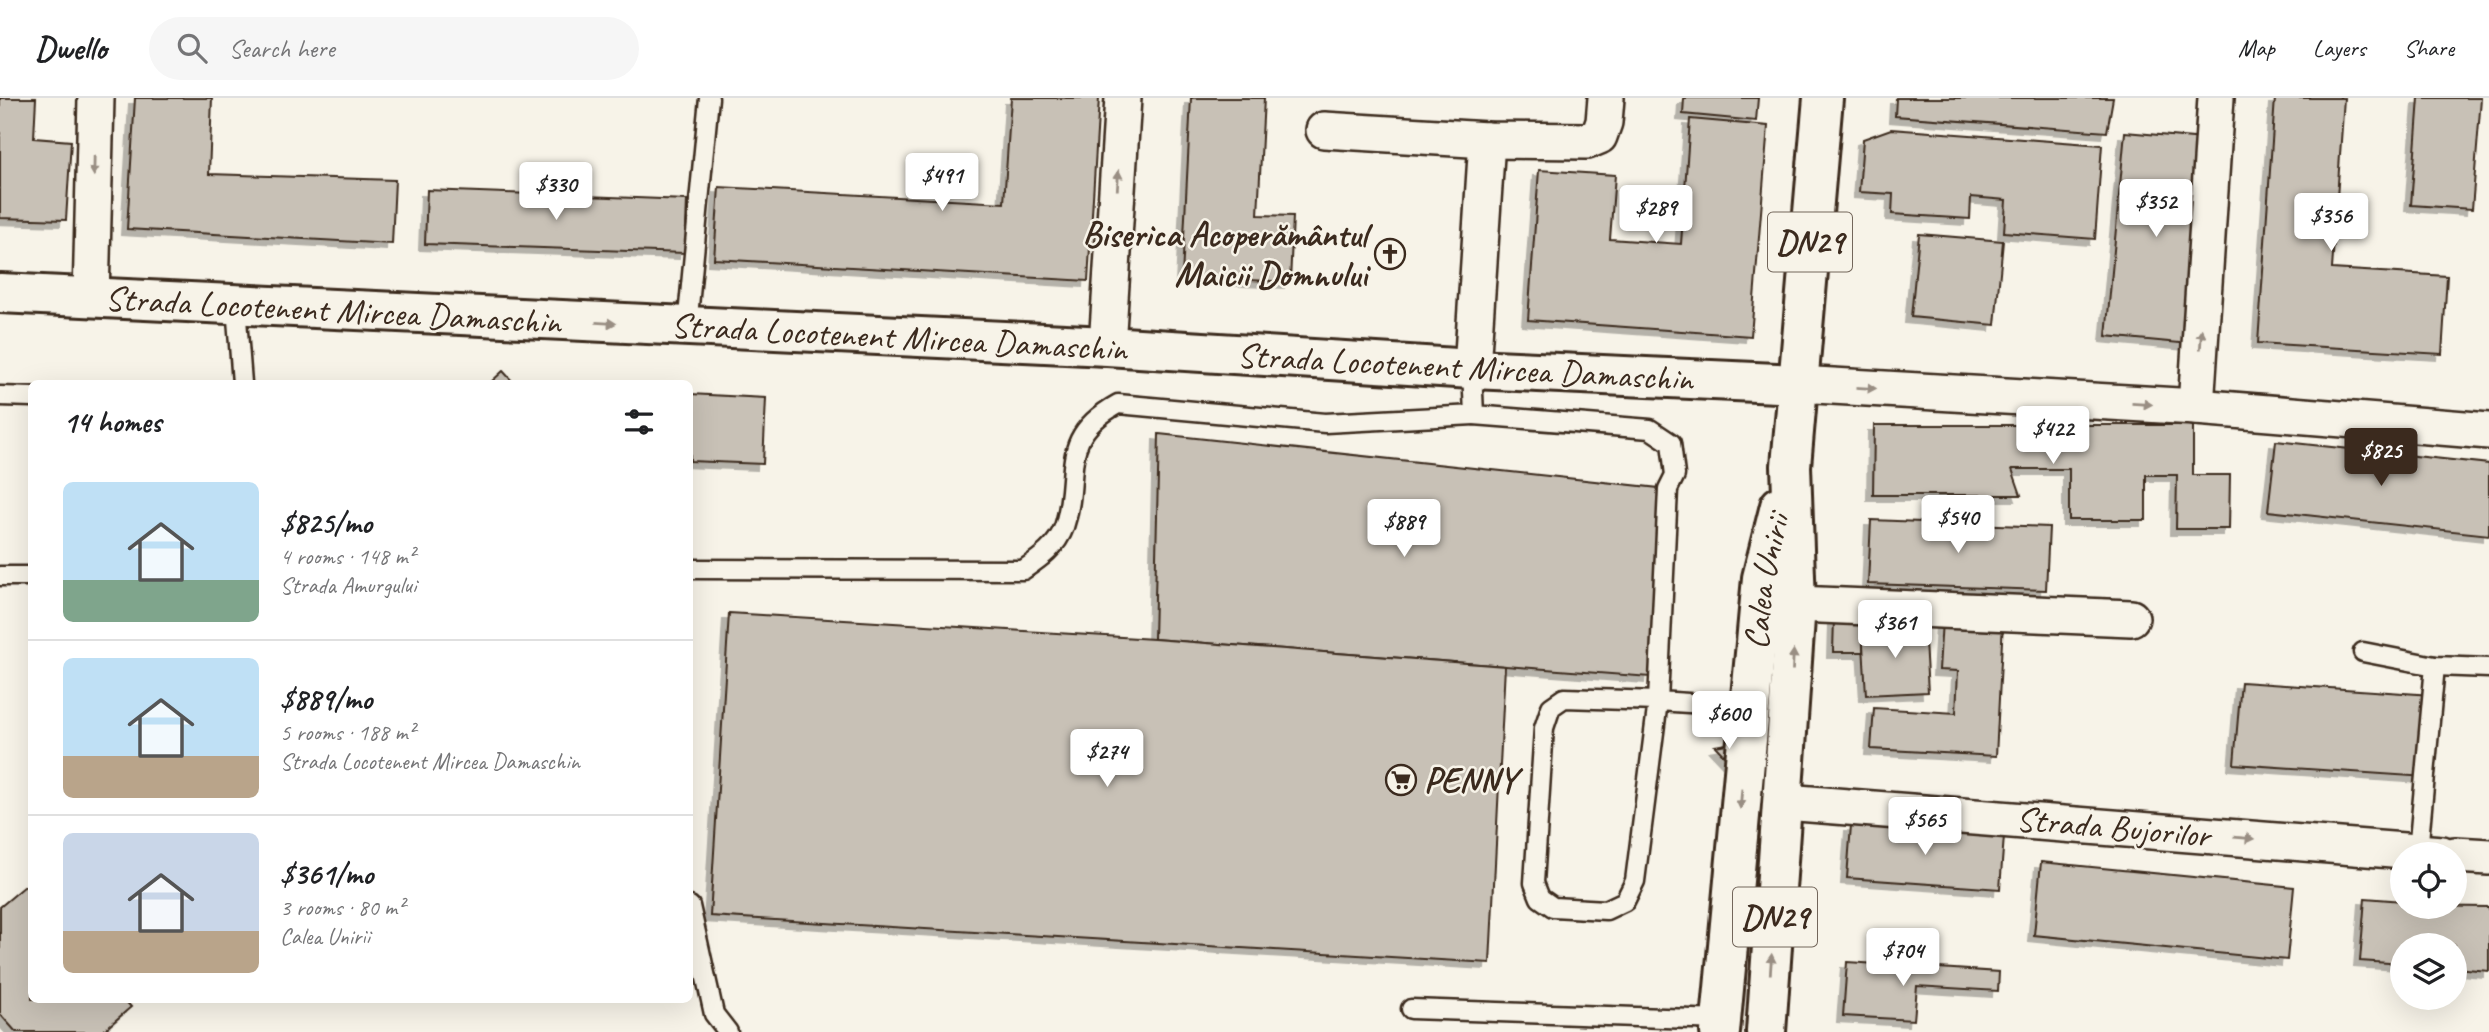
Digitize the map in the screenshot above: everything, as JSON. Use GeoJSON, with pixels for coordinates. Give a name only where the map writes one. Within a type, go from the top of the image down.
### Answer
{"type":"FeatureCollection","features":[{"type":"Feature","properties":{"kind":"street"},"geometry":{"type":"LineString","coordinates":[[91,298],[96,98]]}},
{"type":"Feature","properties":{"kind":"street"},"geometry":{"type":"LineString","coordinates":[[1107,346],[1123,98]]}},
{"type":"Feature","properties":{"kind":"street"},"geometry":{"type":"LineString","coordinates":[[1324,130],[1487,141],[1587,141],[1599,136],[1604,122],[1605,98]]}},
{"type":"Feature","properties":{"kind":"street","name":"Calea Unirii"},"geometry":{"type":"LineString","coordinates":[[1766,1032],[1785,802],[1796,604],[1791,466],[1823,98]]}},
{"type":"Feature","properties":{"kind":"street"},"geometry":{"type":"LineString","coordinates":[[2196,407],[2216,98]]}},
{"type":"Feature","properties":{"kind":"street"},"geometry":{"type":"LineString","coordinates":[[1472,369],[1487,141]]}},
{"type":"Feature","properties":{"kind":"street","name":"Strada Locotenent Mircea Damaschin"},"geometry":{"type":"LineString","coordinates":[[0,293],[1107,346],[1472,369],[1798,384]]}},
{"type":"Feature","properties":{"kind":"street"},"geometry":{"type":"LineString","coordinates":[[1798,384],[2196,407],[2489,430]]}},
{"type":"Feature","properties":{"kind":"street","name":"Calea Unirii"},"geometry":{"type":"LineString","coordinates":[[1720,1026],[1762,578],[1791,466]]}},
{"type":"Feature","properties":{"kind":"street"},"geometry":{"type":"LineString","coordinates":[[1796,604],[2131,618]]}},
{"type":"Feature","properties":{"kind":"street","name":"Strada Bujorilor"},"geometry":{"type":"LineString","coordinates":[[1785,802],[2390,850]]}},
{"type":"Feature","properties":{"kind":"street"},"geometry":{"type":"LineString","coordinates":[[2467,856],[2489,857]]}},
{"type":"Feature","properties":{"kind":"lane"},"geometry":{"type":"LineString","coordinates":[[687,327],[709,98]]}},
{"type":"Feature","properties":{"kind":"lane"},"geometry":{"type":"LineString","coordinates":[[236,306],[242,380]]}},
{"type":"Feature","properties":{"kind":"lane"},"geometry":{"type":"LineString","coordinates":[[1472,369],[1474,415]]}},
{"type":"Feature","properties":{"kind":"lane"},"geometry":{"type":"LineString","coordinates":[[0,396],[28,397]]}},
{"type":"Feature","properties":{"kind":"lane"},"geometry":{"type":"LineString","coordinates":[[693,569],[1023,570],[1048,552],[1064,527],[1075,447],[1089,425],[1118,404],[1325,423],[1474,415],[1650,429],[1671,443],[1675,475],[1668,489],[1658,701],[1635,881],[1625,901],[1606,910],[1553,907],[1540,898],[1534,883],[1544,728],[1551,707],[1564,698],[1658,701],[1750,707]]}},
{"type":"Feature","properties":{"kind":"lane"},"geometry":{"type":"LineString","coordinates":[[0,576],[28,576]]}},
{"type":"Feature","properties":{"kind":"lane"},"geometry":{"type":"LineString","coordinates":[[2363,652],[2435,666],[2489,668]]}},
{"type":"Feature","properties":{"kind":"lane"},"geometry":{"type":"LineString","coordinates":[[2430,842],[2435,666]]}},
{"type":"Feature","properties":{"kind":"lane"},"geometry":{"type":"LineString","coordinates":[[693,920],[714,1014],[728,1032]]}},
{"type":"Feature","properties":{"kind":"lane"},"geometry":{"type":"LineString","coordinates":[[1411,1009],[1720,1026]]}},
{"type":"Feature","properties":{"kind":"building"},"geometry":{"type":"Polygon","coordinates":[[[0,98],[36,98],[34,138],[71,141],[66,220],[0,218],[0,98]]]}},
{"type":"Feature","properties":{"kind":"building"},"geometry":{"type":"Polygon","coordinates":[[[135,98],[212,98],[209,174],[395,180],[392,244],[127,229],[135,98]]]}},
{"type":"Feature","properties":{"kind":"building"},"geometry":{"type":"Polygon","coordinates":[[[1011,98],[1099,98],[1088,281],[714,259],[719,187],[1004,203],[1011,98]]]}},
{"type":"Feature","properties":{"kind":"building"},"geometry":{"type":"Polygon","coordinates":[[[1191,98],[1264,98],[1258,215],[1293,216],[1290,282],[1182,277],[1191,98]]]}},
{"type":"Feature","properties":{"kind":"building"},"geometry":{"type":"Polygon","coordinates":[[[1684,98],[1758,98],[1756,121],[1683,114],[1684,98]]]}},
{"type":"Feature","properties":{"kind":"building"},"geometry":{"type":"Polygon","coordinates":[[[1896,98],[2113,98],[2107,132],[1895,116],[1896,98]]]}},
{"type":"Feature","properties":{"kind":"building"},"geometry":{"type":"Polygon","coordinates":[[[2275,98],[2344,98],[2332,269],[2447,276],[2442,354],[2258,343],[2275,98]]]}},
{"type":"Feature","properties":{"kind":"building"},"geometry":{"type":"Polygon","coordinates":[[[2419,98],[2481,98],[2472,209],[2411,205],[2419,98]]]}},
{"type":"Feature","properties":{"kind":"building"},"geometry":{"type":"Polygon","coordinates":[[[1690,119],[1768,126],[1751,336],[1528,320],[1539,170],[1615,175],[1610,239],[1681,244],[1690,119]]]}},
{"type":"Feature","properties":{"kind":"building"},"geometry":{"type":"Polygon","coordinates":[[[1891,129],[2102,145],[2095,239],[2004,232],[2006,200],[1971,197],[1970,219],[1892,214],[1893,194],[1859,192],[1863,139],[1891,129]]]}},
{"type":"Feature","properties":{"kind":"building"},"geometry":{"type":"Polygon","coordinates":[[[2125,132],[2204,139],[2190,344],[2106,336],[2125,132]]]}},
{"type":"Feature","properties":{"kind":"building"},"geometry":{"type":"Polygon","coordinates":[[[427,190],[687,200],[685,253],[425,244],[427,190]]]}},
{"type":"Feature","properties":{"kind":"building"},"geometry":{"type":"Polygon","coordinates":[[[1919,234],[2003,241],[1995,325],[1911,317],[1919,234]]]}},
{"type":"Feature","properties":{"kind":"building"},"geometry":{"type":"Polygon","coordinates":[[[503,371],[511,380],[493,380],[503,371]]]}},
{"type":"Feature","properties":{"kind":"building"},"geometry":{"type":"Polygon","coordinates":[[[693,394],[766,398],[763,464],[693,461],[693,394]]]}},
{"type":"Feature","properties":{"kind":"building"},"geometry":{"type":"Polygon","coordinates":[[[1874,425],[2193,425],[2193,475],[2230,475],[2229,529],[2176,529],[2177,475],[2146,475],[2146,520],[2069,520],[2069,469],[2012,469],[2021,495],[1873,495],[1874,425]]]}},
{"type":"Feature","properties":{"kind":"building"},"geometry":{"type":"Polygon","coordinates":[[[1159,434],[1668,489],[1650,677],[1154,639],[1159,434]]]}},
{"type":"Feature","properties":{"kind":"building"},"geometry":{"type":"Polygon","coordinates":[[[2276,441],[2489,464],[2489,535],[2268,511],[2276,441]]]}},
{"type":"Feature","properties":{"kind":"building"},"geometry":{"type":"Polygon","coordinates":[[[1871,520],[2049,527],[2046,590],[1868,584],[1871,520]]]}},
{"type":"Feature","properties":{"kind":"building"},"geometry":{"type":"Polygon","coordinates":[[[729,613],[1154,639],[1505,666],[1490,963],[710,916],[729,613]]]}},
{"type":"Feature","properties":{"kind":"building"},"geometry":{"type":"Polygon","coordinates":[[[1834,618],[1865,619],[1863,652],[1833,652],[1834,618]]]}},
{"type":"Feature","properties":{"kind":"building"},"geometry":{"type":"Polygon","coordinates":[[[1942,620],[2003,622],[1996,756],[1871,749],[1874,708],[1956,713],[1958,671],[1939,670],[1942,620]]]}},
{"type":"Feature","properties":{"kind":"building"},"geometry":{"type":"Polygon","coordinates":[[[1924,624],[1928,692],[1866,695],[1862,628],[1924,624]]]}},
{"type":"Feature","properties":{"kind":"building"},"geometry":{"type":"Polygon","coordinates":[[[2241,682],[2432,695],[2426,777],[2234,764],[2241,682]]]}},
{"type":"Feature","properties":{"kind":"building"},"geometry":{"type":"Polygon","coordinates":[[[1738,742],[1734,766],[1715,746],[1738,742]]]}},
{"type":"Feature","properties":{"kind":"building"},"geometry":{"type":"Polygon","coordinates":[[[1851,825],[2004,836],[2000,889],[1847,878],[1851,825]]]}},
{"type":"Feature","properties":{"kind":"building"},"geometry":{"type":"Polygon","coordinates":[[[2041,862],[2294,887],[2287,960],[2034,935],[2041,862]]]}},
{"type":"Feature","properties":{"kind":"building"},"geometry":{"type":"Polygon","coordinates":[[[25,886],[28,889],[28,1003],[128,1003],[131,1007],[102,1032],[16,1032],[0,1014],[0,907],[25,886]]]}},
{"type":"Feature","properties":{"kind":"building"},"geometry":{"type":"Polygon","coordinates":[[[2365,898],[2390,900],[2390,919],[2467,919],[2467,907],[2489,907],[2489,971],[2467,969],[2467,933],[2390,933],[2390,963],[2360,961],[2365,898]]]}},
{"type":"Feature","properties":{"kind":"building"},"geometry":{"type":"Polygon","coordinates":[[[1847,962],[1999,972],[1998,991],[1917,986],[1914,1020],[1843,1016],[1847,962]]]}},
{"type":"Feature","properties":{"kind":"place","name":"Biserica Acoperământul Maicii Domnului"},"geometry":{"type":"Point","coordinates":[1390,254]}},
{"type":"Feature","properties":{"kind":"place","name":"PENNY"},"geometry":{"type":"Point","coordinates":[1401,780]}}]}
